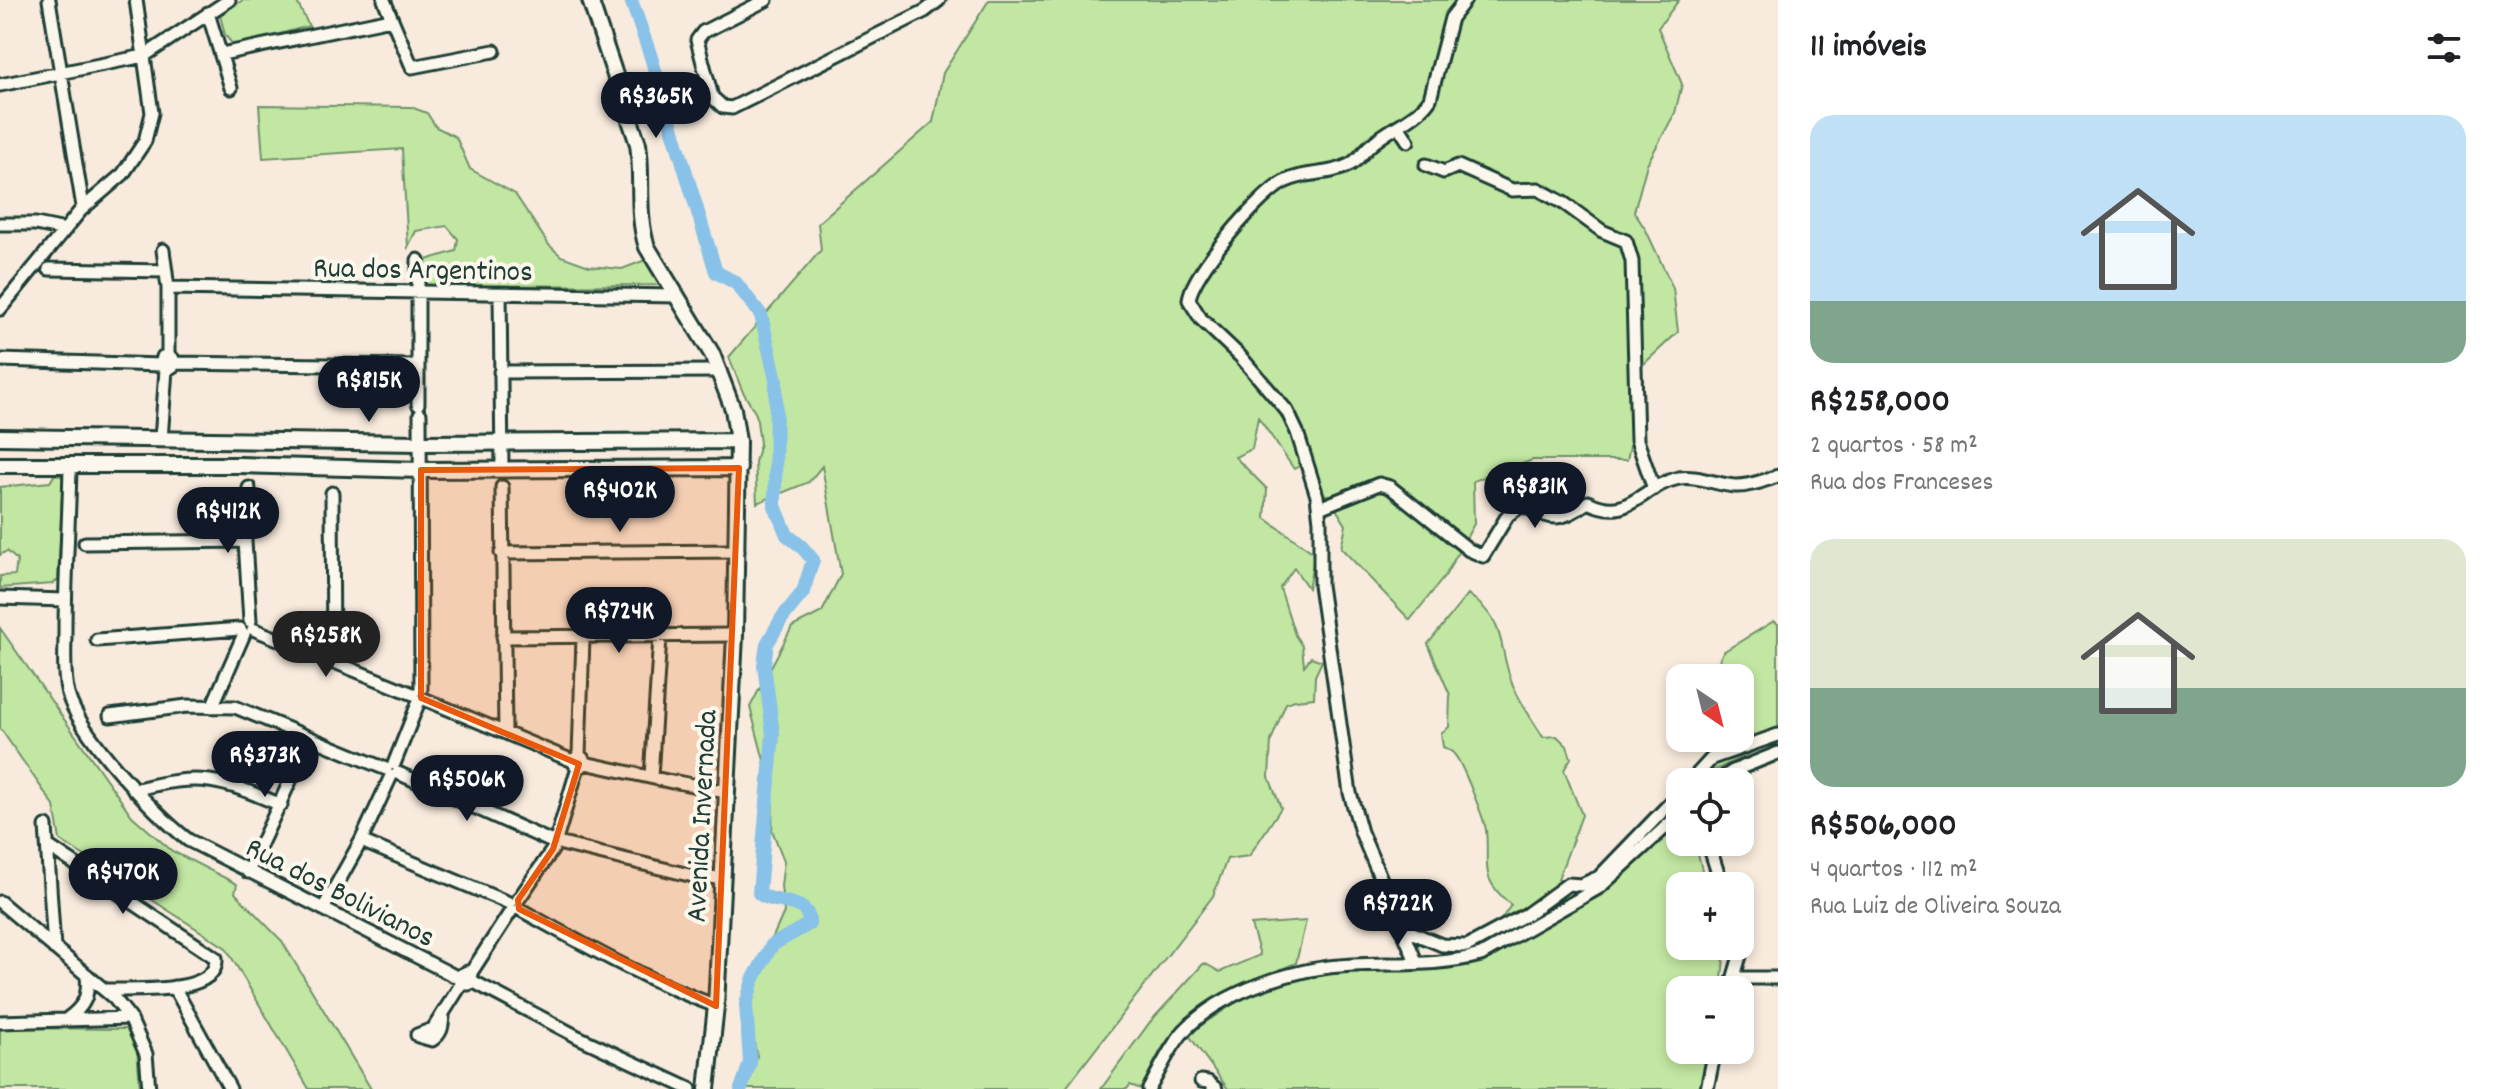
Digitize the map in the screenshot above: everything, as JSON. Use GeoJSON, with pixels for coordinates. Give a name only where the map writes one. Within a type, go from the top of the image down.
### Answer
{"type":"FeatureCollection","features":[{"type":"Feature","properties":{"kind":"main road","name":"Avenida Invernada"},"geometry":{"type":"LineString","coordinates":[[590,0],[638,144],[642,167],[641,231],[653,260],[678,296],[720,371],[733,409],[738,441],[735,635],[716,1006],[707,1089]]}},
{"type":"Feature","properties":{"kind":"main road"},"geometry":{"type":"LineString","coordinates":[[0,437],[420,443],[738,441]]}},
{"type":"Feature","properties":{"kind":"main road"},"geometry":{"type":"LineString","coordinates":[[161,440],[166,465]]}},
{"type":"Feature","properties":{"kind":"main road"},"geometry":{"type":"LineString","coordinates":[[239,465],[250,457],[250,449],[244,441]]}},
{"type":"Feature","properties":{"kind":"main road"},"geometry":{"type":"LineString","coordinates":[[0,465],[239,465],[421,470],[739,468]]}},
{"type":"Feature","properties":{"kind":"street"},"geometry":{"type":"LineString","coordinates":[[49,0],[83,207]]}},
{"type":"Feature","properties":{"kind":"street"},"geometry":{"type":"LineString","coordinates":[[0,309],[4,298],[83,207],[123,174],[145,141],[152,113],[136,0]]}},
{"type":"Feature","properties":{"kind":"street"},"geometry":{"type":"LineString","coordinates":[[0,85],[144,56],[229,0]]}},
{"type":"Feature","properties":{"kind":"street"},"geometry":{"type":"LineString","coordinates":[[384,0],[412,67],[494,51]]}},
{"type":"Feature","properties":{"kind":"street"},"geometry":{"type":"LineString","coordinates":[[766,0],[703,32],[697,40],[712,97],[723,107],[732,108],[925,11],[939,0]]}},
{"type":"Feature","properties":{"kind":"street"},"geometry":{"type":"LineString","coordinates":[[1417,964],[1361,832],[1350,793],[1320,585],[1319,508],[1297,432],[1287,411],[1240,356],[1201,319],[1189,300],[1214,254],[1258,202],[1279,184],[1297,175],[1349,166],[1371,144],[1424,108],[1430,99],[1451,18],[1465,0]]}},
{"type":"Feature","properties":{"kind":"street"},"geometry":{"type":"LineString","coordinates":[[208,13],[231,88]]}},
{"type":"Feature","properties":{"kind":"street"},"geometry":{"type":"LineString","coordinates":[[222,54],[391,19]]}},
{"type":"Feature","properties":{"kind":"street"},"geometry":{"type":"LineString","coordinates":[[1398,126],[1408,141]]}},
{"type":"Feature","properties":{"kind":"street"},"geometry":{"type":"LineString","coordinates":[[1426,165],[1444,172],[1458,166],[1512,190],[1538,189],[1602,231],[1626,241],[1632,261],[1637,440],[1654,489]]}},
{"type":"Feature","properties":{"kind":"street"},"geometry":{"type":"LineString","coordinates":[[0,222],[36,224],[65,230]]}},
{"type":"Feature","properties":{"kind":"street"},"geometry":{"type":"LineString","coordinates":[[161,440],[167,363],[168,288],[163,250]]}},
{"type":"Feature","properties":{"kind":"street"},"geometry":{"type":"LineString","coordinates":[[323,909],[361,841],[392,770],[419,696],[421,470],[416,366],[418,260]]}},
{"type":"Feature","properties":{"kind":"street"},"geometry":{"type":"LineString","coordinates":[[49,269],[166,271]]}},
{"type":"Feature","properties":{"kind":"street","name":"Rua dos Argentinos"},"geometry":{"type":"LineString","coordinates":[[168,288],[678,296]]}},
{"type":"Feature","properties":{"kind":"street"},"geometry":{"type":"LineString","coordinates":[[500,293],[502,468]]}},
{"type":"Feature","properties":{"kind":"street"},"geometry":{"type":"LineString","coordinates":[[0,360],[416,366]]}},
{"type":"Feature","properties":{"kind":"street"},"geometry":{"type":"LineString","coordinates":[[500,372],[720,371]]}},
{"type":"Feature","properties":{"kind":"street","name":"Rua dos Bolivianos"},"geometry":{"type":"LineString","coordinates":[[70,466],[64,600],[65,669],[71,703],[134,790],[166,823],[188,840],[248,872],[578,1037],[690,1089]]}},
{"type":"Feature","properties":{"kind":"street"},"geometry":{"type":"LineString","coordinates":[[1319,508],[1379,484],[1390,487],[1469,550],[1483,556],[1508,515],[1522,505],[1550,518],[1560,518],[1588,502],[1610,511],[1680,478],[1699,478],[1738,487],[1778,476]]}},
{"type":"Feature","properties":{"kind":"street"},"geometry":{"type":"LineString","coordinates":[[502,487],[505,732]]}},
{"type":"Feature","properties":{"kind":"street"},"geometry":{"type":"LineString","coordinates":[[212,707],[247,628],[245,541],[249,488]]}},
{"type":"Feature","properties":{"kind":"street"},"geometry":{"type":"LineString","coordinates":[[332,493],[333,663]]}},
{"type":"Feature","properties":{"kind":"street"},"geometry":{"type":"LineString","coordinates":[[85,543],[245,541]]}},
{"type":"Feature","properties":{"kind":"street"},"geometry":{"type":"LineString","coordinates":[[501,553],[738,551]]}},
{"type":"Feature","properties":{"kind":"street"},"geometry":{"type":"LineString","coordinates":[[0,598],[64,600]]}},
{"type":"Feature","properties":{"kind":"street"},"geometry":{"type":"LineString","coordinates":[[97,640],[247,628],[579,762],[726,792]]}},
{"type":"Feature","properties":{"kind":"street"},"geometry":{"type":"LineString","coordinates":[[503,637],[735,635]]}},
{"type":"Feature","properties":{"kind":"street"},"geometry":{"type":"LineString","coordinates":[[651,777],[660,637]]}},
{"type":"Feature","properties":{"kind":"street"},"geometry":{"type":"LineString","coordinates":[[443,1016],[556,843],[579,762],[583,638]]}},
{"type":"Feature","properties":{"kind":"street"},"geometry":{"type":"LineString","coordinates":[[110,716],[187,706],[235,707],[392,770],[556,843],[723,879]]}},
{"type":"Feature","properties":{"kind":"street"},"geometry":{"type":"LineString","coordinates":[[1703,768],[1712,758],[1778,735]]}},
{"type":"Feature","properties":{"kind":"street"},"geometry":{"type":"LineString","coordinates":[[248,872],[310,738]]}},
{"type":"Feature","properties":{"kind":"street"},"geometry":{"type":"LineString","coordinates":[[1740,768],[1778,753]]}},
{"type":"Feature","properties":{"kind":"street"},"geometry":{"type":"LineString","coordinates":[[134,790],[171,781],[207,779],[232,785],[281,805]]}},
{"type":"Feature","properties":{"kind":"street"},"geometry":{"type":"LineString","coordinates":[[1403,929],[1442,945],[1467,946],[1527,914],[1568,884],[1581,885],[1599,877],[1666,808]]}},
{"type":"Feature","properties":{"kind":"street"},"geometry":{"type":"LineString","coordinates":[[46,826],[54,948]]}},
{"type":"Feature","properties":{"kind":"street"},"geometry":{"type":"LineString","coordinates":[[1149,1089],[1173,1045],[1185,1030],[1209,1011],[1241,993],[1278,978],[1308,971],[1349,965],[1417,964],[1481,955],[1600,887],[1666,827]]}},
{"type":"Feature","properties":{"kind":"street"},"geometry":{"type":"LineString","coordinates":[[361,841],[514,906],[606,957],[716,1006]]}},
{"type":"Feature","properties":{"kind":"street"},"geometry":{"type":"LineString","coordinates":[[48,846],[216,958],[215,970],[194,984],[105,990]]}},
{"type":"Feature","properties":{"kind":"street"},"geometry":{"type":"LineString","coordinates":[[0,902],[105,990],[130,1018],[146,1054],[149,1089]]}},
{"type":"Feature","properties":{"kind":"street"},"geometry":{"type":"LineString","coordinates":[[66,1019],[77,1012],[87,998],[87,975]]}},
{"type":"Feature","properties":{"kind":"street"},"geometry":{"type":"LineString","coordinates":[[1754,978],[1778,978]]}},
{"type":"Feature","properties":{"kind":"street"},"geometry":{"type":"LineString","coordinates":[[174,987],[230,1089]]}},
{"type":"Feature","properties":{"kind":"street"},"geometry":{"type":"LineString","coordinates":[[0,1022],[130,1018]]}},
{"type":"Feature","properties":{"kind":"street"},"geometry":{"type":"LineString","coordinates":[[1707,1089],[1712,1064]]}},
{"type":"Feature","properties":{"kind":"street"},"geometry":{"type":"LineString","coordinates":[[1201,1081],[1208,1082],[1216,1089]]}},
{"type":"Feature","properties":{"kind":"highlighted area"},"geometry":{"type":"Polygon","coordinates":[[[739,468],[716,1006],[519,909],[518,900],[553,849],[579,764],[421,698],[421,470],[739,468]]]}},
{"type":"Feature","properties":{"kind":"green space"},"geometry":{"type":"Polygon","coordinates":[[[243,0],[296,0],[309,26],[234,46],[225,35],[220,15],[243,0]]]}},
{"type":"Feature","properties":{"kind":"green space"},"geometry":{"type":"Polygon","coordinates":[[[989,0],[1679,0],[1658,28],[1682,84],[1675,113],[1647,164],[1634,212],[1646,230],[1673,288],[1678,332],[1631,376],[1635,424],[1627,460],[1533,460],[1473,481],[1474,524],[1445,576],[1410,620],[1341,548],[1346,525],[1336,509],[1347,501],[1345,495],[1324,495],[1301,465],[1294,469],[1258,417],[1252,449],[1235,457],[1267,489],[1265,518],[1315,554],[1308,588],[1294,568],[1280,588],[1295,635],[1302,646],[1304,666],[1311,657],[1322,661],[1315,676],[1314,698],[1286,703],[1271,741],[1269,777],[1281,808],[1249,856],[1227,859],[1213,896],[1065,1089],[746,1089],[757,1056],[745,1000],[784,912],[781,886],[784,861],[772,830],[773,795],[750,707],[792,627],[822,612],[841,574],[822,466],[809,482],[757,503],[755,462],[760,443],[756,414],[729,357],[821,250],[818,223],[933,122],[943,73],[989,0]]]}},
{"type":"Feature","properties":{"kind":"green space"},"geometry":{"type":"Polygon","coordinates":[[[259,105],[411,107],[427,113],[436,127],[456,137],[470,169],[515,194],[549,245],[561,256],[589,266],[622,269],[648,259],[661,285],[424,286],[426,260],[456,251],[458,239],[447,226],[416,231],[408,247],[402,149],[263,158],[259,105]]]}},
{"type":"Feature","properties":{"kind":"green space"},"geometry":{"type":"Polygon","coordinates":[[[55,474],[63,477],[58,580],[52,584],[0,588],[0,576],[15,575],[17,560],[7,551],[0,555],[0,487],[50,482],[55,474]]]}},
{"type":"Feature","properties":{"kind":"green space"},"geometry":{"type":"Polygon","coordinates":[[[1468,594],[1481,605],[1496,626],[1514,688],[1543,737],[1557,736],[1567,746],[1571,758],[1564,770],[1582,815],[1558,879],[1581,894],[1511,932],[1487,940],[1511,905],[1489,878],[1486,830],[1477,803],[1458,759],[1443,747],[1441,733],[1449,727],[1450,695],[1428,644],[1468,594]]]}},
{"type":"Feature","properties":{"kind":"green space"},"geometry":{"type":"Polygon","coordinates":[[[1774,621],[1778,624],[1778,744],[1754,751],[1754,664],[1717,664],[1723,652],[1774,621]]]}},
{"type":"Feature","properties":{"kind":"green space"},"geometry":{"type":"Polygon","coordinates":[[[0,628],[132,816],[172,851],[237,884],[235,893],[282,941],[371,1089],[309,1089],[226,948],[60,840],[54,806],[0,728],[0,628]]]}},
{"type":"Feature","properties":{"kind":"green space"},"geometry":{"type":"Polygon","coordinates":[[[1707,752],[1753,752],[1719,768],[1712,768],[1707,752]]]}},
{"type":"Feature","properties":{"kind":"green space"},"geometry":{"type":"Polygon","coordinates":[[[1666,836],[1666,856],[1698,856],[1702,872],[1666,872],[1666,960],[1724,960],[1722,976],[1666,976],[1666,1064],[1706,1064],[1702,1089],[1228,1089],[1188,1034],[1241,999],[1279,983],[1320,974],[1418,970],[1482,961],[1616,882],[1666,836]]]}},
{"type":"Feature","properties":{"kind":"green space"},"geometry":{"type":"Polygon","coordinates":[[[1306,921],[1296,963],[1224,996],[1190,1018],[1164,1045],[1141,1089],[1130,1085],[1127,1089],[1101,1089],[1150,1022],[1204,963],[1220,972],[1260,955],[1251,925],[1306,921]]]}},
{"type":"Feature","properties":{"kind":"green space"},"geometry":{"type":"Polygon","coordinates":[[[0,1028],[127,1029],[137,1048],[140,1089],[0,1089],[0,1028]]]}},
{"type":"Feature","properties":{"kind":"waterway"},"geometry":{"type":"LineString","coordinates":[[631,0],[716,272],[736,283],[761,315],[776,380],[775,506],[787,535],[813,560],[803,592],[782,618],[767,644],[764,665],[773,734],[759,893],[798,906],[808,915],[809,924],[772,945],[753,980],[746,1004],[750,1063],[741,1089]]}}]}
